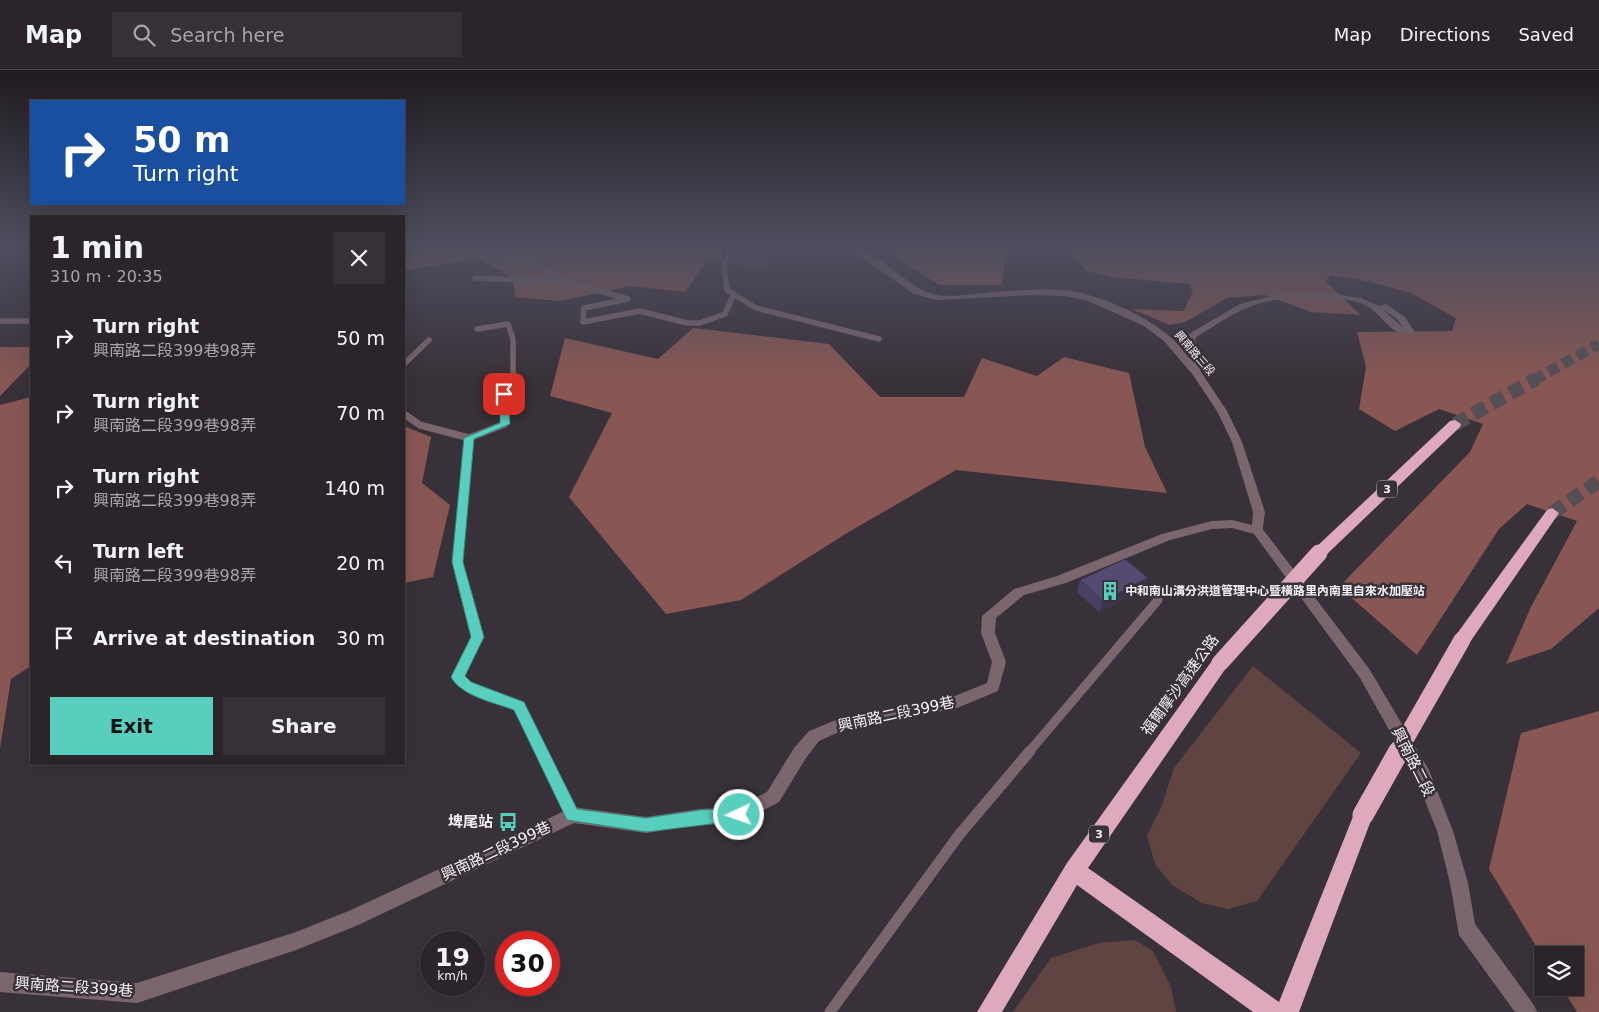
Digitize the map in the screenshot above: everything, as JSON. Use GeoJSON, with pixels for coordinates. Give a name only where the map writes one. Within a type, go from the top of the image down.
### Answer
{"type":"FeatureCollection","features":[{"type":"Feature","properties":{"kind":"highway","name":"福爾摩沙高速公路"},"geometry":{"type":"LineString","coordinates":[[989,1012],[1074,870],[1220,663],[1319,553],[1455,424]]}},
{"type":"Feature","properties":{"kind":"highway"},"geometry":{"type":"LineString","coordinates":[[1287,1012],[1363,815],[1462,640],[1552,513]]}},
{"type":"Feature","properties":{"kind":"highway"},"geometry":{"type":"LineString","coordinates":[[1074,870],[1231,980],[1273,1012]]}},
{"type":"Feature","properties":{"kind":"street","name":"興南路三段"},"geometry":{"type":"LineString","coordinates":[[917,292],[939,298],[1031,292],[1066,293],[1091,298],[1147,324],[1167,339],[1197,373],[1222,411],[1238,442],[1259,512],[1258,531]]}},
{"type":"Feature","properties":{"kind":"street"},"geometry":{"type":"LineString","coordinates":[[1197,373],[1190,338],[1200,330],[1249,304],[1297,296],[1325,296],[1351,299],[1373,306],[1400,330],[1409,331],[1409,326],[1394,311],[1383,306]]}},
{"type":"Feature","properties":{"kind":"street","name":"興南路二段399巷"},"geometry":{"type":"LineString","coordinates":[[0,982],[137,993],[296,941],[356,917],[573,815],[646,825],[700,817],[739,815],[773,797],[800,752],[814,736],[841,724],[957,702],[993,687],[999,662],[988,633],[989,616],[1019,592],[1061,580],[1166,537],[1212,525],[1232,524],[1258,531]]}},
{"type":"Feature","properties":{"kind":"street","name":"興南路二段"},"geometry":{"type":"LineString","coordinates":[[1258,531],[1364,674],[1422,775],[1444,831],[1459,883],[1466,928],[1527,1012]]}},
{"type":"Feature","properties":{"kind":"lane"},"geometry":{"type":"LineString","coordinates":[[602,292],[628,299],[584,308],[583,322],[593,322],[619,314],[642,311],[686,325],[705,322],[725,314],[734,294]]}},
{"type":"Feature","properties":{"kind":"lane"},"geometry":{"type":"LineString","coordinates":[[731,292],[756,308],[879,339]]}},
{"type":"Feature","properties":{"kind":"lane"},"geometry":{"type":"LineString","coordinates":[[0,321],[30,321]]}},
{"type":"Feature","properties":{"kind":"lane"},"geometry":{"type":"LineString","coordinates":[[405,415],[420,424],[469,438],[505,424],[504,394],[512,388],[513,340],[508,324],[477,330]]}},
{"type":"Feature","properties":{"kind":"lane"},"geometry":{"type":"LineString","coordinates":[[405,363],[429,340]]}},
{"type":"Feature","properties":{"kind":"lane"},"geometry":{"type":"LineString","coordinates":[[469,438],[457,562],[478,637],[458,677],[467,686],[519,706],[573,815]]}},
{"type":"Feature","properties":{"kind":"lane"},"geometry":{"type":"LineString","coordinates":[[830,1012],[959,836],[1158,600]]}},
{"type":"Feature","properties":{"kind":"shaded area"},"geometry":{"type":"Polygon","coordinates":[[[514,292],[602,292],[560,301],[515,297],[514,292]]]}},
{"type":"Feature","properties":{"kind":"shaded area"},"geometry":{"type":"Polygon","coordinates":[[[1193,292],[1337,292],[1361,315],[1311,312],[1265,295],[1227,298],[1185,322],[1170,325],[1131,309],[1184,311],[1193,292]]]}},
{"type":"Feature","properties":{"kind":"shaded area"},"geometry":{"type":"Polygon","coordinates":[[[1407,292],[1599,292],[1599,608],[1551,649],[1506,664],[1531,607],[1577,521],[1527,504],[1499,529],[1417,655],[1339,587],[1470,452],[1483,424],[1439,409],[1395,431],[1359,409],[1366,367],[1357,332],[1452,331],[1456,318],[1407,292]]]}},
{"type":"Feature","properties":{"kind":"shaded area"},"geometry":{"type":"Polygon","coordinates":[[[693,328],[829,344],[880,397],[964,397],[982,358],[1037,376],[1064,357],[1129,373],[1145,447],[1167,493],[956,470],[847,533],[741,600],[666,614],[569,497],[612,413],[550,396],[565,338],[658,359],[693,328]]]}},
{"type":"Feature","properties":{"kind":"shaded area"},"geometry":{"type":"Polygon","coordinates":[[[0,347],[30,347],[30,365],[0,396],[0,347]]]}},
{"type":"Feature","properties":{"kind":"shaded area"},"geometry":{"type":"Polygon","coordinates":[[[30,397],[30,667],[11,679],[0,748],[0,405],[30,397]]]}},
{"type":"Feature","properties":{"kind":"shaded area"},"geometry":{"type":"Polygon","coordinates":[[[405,426],[431,437],[422,483],[450,505],[433,577],[405,583],[405,426]]]}},
{"type":"Feature","properties":{"kind":"shaded area"},"geometry":{"type":"Polygon","coordinates":[[[1253,666],[1361,753],[1257,901],[1228,909],[1202,903],[1172,885],[1155,864],[1147,836],[1162,805],[1174,768],[1253,666]]]}},
{"type":"Feature","properties":{"kind":"shaded area"},"geometry":{"type":"Polygon","coordinates":[[[1599,711],[1599,1012],[1577,1012],[1567,996],[1584,996],[1584,946],[1536,946],[1489,869],[1521,733],[1599,711]]]}},
{"type":"Feature","properties":{"kind":"shaded area"},"geometry":{"type":"Polygon","coordinates":[[[1135,940],[1153,951],[1171,987],[1176,1012],[1013,1012],[1051,958],[1099,943],[1135,940]]]}},
{"type":"Feature","properties":{"kind":"building"},"geometry":{"type":"Polygon","coordinates":[[[1125,559],[1148,578],[1103,601],[1080,580],[1125,559]]]}},
{"type":"Feature","properties":{"kind":"tunnel"},"geometry":{"type":"LineString","coordinates":[[1534,380],[1599,344]]}},
{"type":"Feature","properties":{"kind":"tunnel"},"geometry":{"type":"LineString","coordinates":[[1455,424],[1536,379]]}},
{"type":"Feature","properties":{"kind":"tunnel"},"geometry":{"type":"LineString","coordinates":[[1552,513],[1599,481]]}},
{"type":"Feature","properties":{"kind":"place","name":"中和南山溝分洪道管理中心暨橫路里內南里自來水加壓站"},"geometry":{"type":"Point","coordinates":[1110,591]}},
{"type":"Feature","properties":{"kind":"place","name":"埤尾站"},"geometry":{"type":"Point","coordinates":[508,822]}},
{"type":"Feature","properties":{"kind":"route"},"geometry":{"type":"LineString","coordinates":[[504,394],[505,424],[469,438],[457,562],[478,637],[458,677],[467,686],[519,706],[573,815],[646,825],[700,817],[739,815]]}}]}
